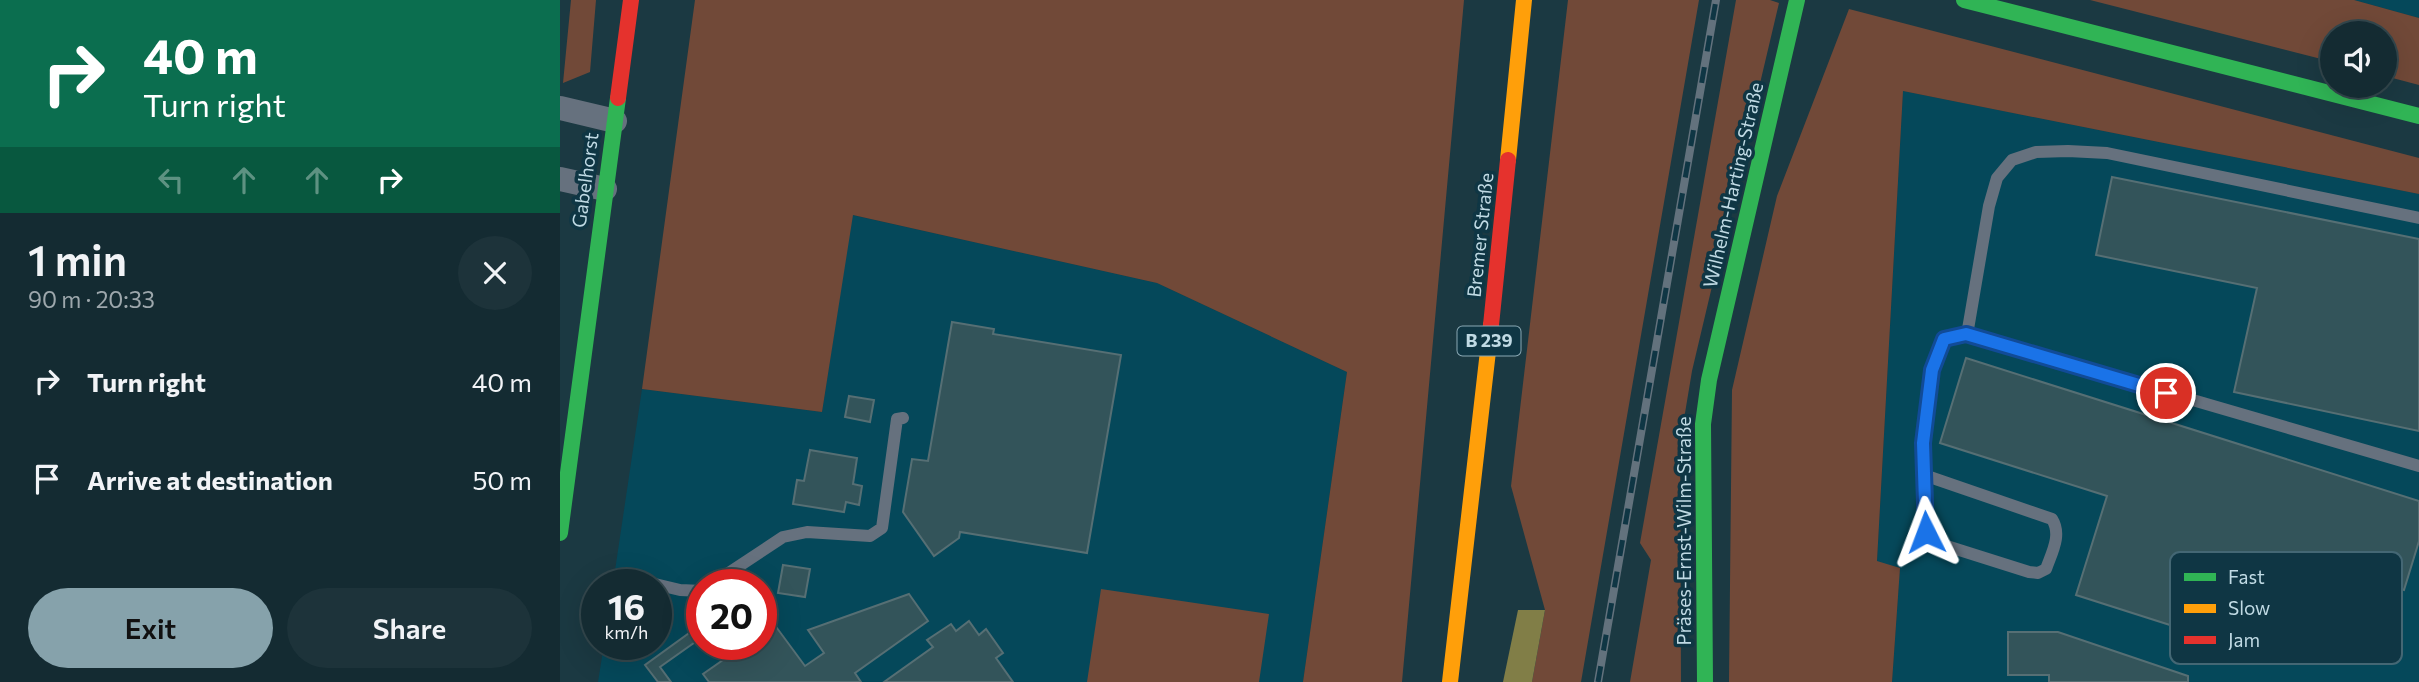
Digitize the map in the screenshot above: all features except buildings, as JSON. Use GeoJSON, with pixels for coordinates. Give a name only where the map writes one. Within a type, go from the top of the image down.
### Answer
{"type":"FeatureCollection","features":[{"type":"Feature","properties":{"kind":"street","name":"Gabelhorst"},"geometry":{"type":"LineString","coordinates":[[560,533],[632,0]]}},
{"type":"Feature","properties":{"kind":"street","name":"Bremer Straße"},"geometry":{"type":"LineString","coordinates":[[1450,682],[1497,277],[1524,0]]}},
{"type":"Feature","properties":{"kind":"street","name":"Wilhelm-Harting-Straße"},"geometry":{"type":"LineString","coordinates":[[1709,380],[1797,0]]}},
{"type":"Feature","properties":{"kind":"street"},"geometry":{"type":"LineString","coordinates":[[1964,0],[2419,116]]}},
{"type":"Feature","properties":{"kind":"street"},"geometry":{"type":"LineString","coordinates":[[560,108],[615,121]]}},
{"type":"Feature","properties":{"kind":"street"},"geometry":{"type":"LineString","coordinates":[[560,179],[605,189]]}},
{"type":"Feature","properties":{"kind":"street","name":"Präses-Ernst-Wilm-Straße"},"geometry":{"type":"LineString","coordinates":[[1705,682],[1703,424],[1709,380]]}},
{"type":"Feature","properties":{"kind":"lane"},"geometry":{"type":"LineString","coordinates":[[1967,335],[1989,206],[1997,178],[2012,160],[2036,152],[2107,153],[2419,218]]}},
{"type":"Feature","properties":{"kind":"lane"},"geometry":{"type":"LineString","coordinates":[[1924,475],[2052,519],[2057,527],[2056,539],[2046,569],[2038,573],[2029,572],[1934,542],[1926,532],[1924,475],[1923,443],[1932,370],[1944,339],[1967,335],[2419,466]]}},
{"type":"Feature","properties":{"kind":"lane"},"geometry":{"type":"LineString","coordinates":[[735,569],[783,537],[807,532],[870,536],[882,528],[897,419],[903,418]]}},
{"type":"Feature","properties":{"kind":"shaded area"},"geometry":{"type":"Polygon","coordinates":[[[571,0],[596,0],[590,72],[563,83],[571,0]]]}},
{"type":"Feature","properties":{"kind":"shaded area"},"geometry":{"type":"Polygon","coordinates":[[[695,0],[1464,0],[1402,682],[1303,682],[1347,372],[1157,283],[853,215],[822,412],[642,389],[695,0]]]}},
{"type":"Feature","properties":{"kind":"shaded area"},"geometry":{"type":"Polygon","coordinates":[[[1568,0],[1699,0],[1581,682],[1532,682],[1545,610],[1511,486],[1568,0]]]}},
{"type":"Feature","properties":{"kind":"shaded area"},"geometry":{"type":"Polygon","coordinates":[[[1736,0],[1770,0],[1779,3],[1692,371],[1680,443],[1681,682],[1630,682],[1651,560],[1640,543],[1736,0]]]}},
{"type":"Feature","properties":{"kind":"shaded area"},"geometry":{"type":"Polygon","coordinates":[[[2090,0],[2354,0],[2419,18],[2419,85],[2397,79],[2397,21],[2320,21],[2320,59],[2090,0]]]}},
{"type":"Feature","properties":{"kind":"shaded area"},"geometry":{"type":"Polygon","coordinates":[[[2354,0],[2419,0],[2419,18],[2354,0]]]}},
{"type":"Feature","properties":{"kind":"shaded area"},"geometry":{"type":"Polygon","coordinates":[[[1849,9],[2419,158],[2419,194],[1903,91],[1877,561],[1900,568],[1892,682],[1729,682],[1732,390],[1777,196],[1849,9]]]}},
{"type":"Feature","properties":{"kind":"shaded area"},"geometry":{"type":"Polygon","coordinates":[[[1903,91],[2419,194],[2419,682],[1892,682],[1900,568],[1877,562],[1903,91]]]}},
{"type":"Feature","properties":{"kind":"shaded area"},"geometry":{"type":"Polygon","coordinates":[[[852,215],[1157,283],[1347,372],[1303,682],[598,682],[601,660],[672,660],[672,569],[615,569],[642,389],[822,412],[852,215]]]}},
{"type":"Feature","properties":{"kind":"shaded area"},"geometry":{"type":"Polygon","coordinates":[[[1101,589],[1269,614],[1259,682],[1087,682],[1101,589]]]}},
{"type":"Feature","properties":{"kind":"shaded area"},"geometry":{"type":"Polygon","coordinates":[[[1518,610],[1545,610],[1532,682],[1503,682],[1518,610]]]}},
{"type":"Feature","properties":{"kind":"railway"},"geometry":{"type":"LineString","coordinates":[[1598,682],[1716,0]]}},
{"type":"Feature","properties":{"kind":"traffic: fast"},"geometry":{"type":"LineString","coordinates":[[1705,682],[1703,424],[1709,380],[1797,0]]}},
{"type":"Feature","properties":{"kind":"traffic: fast"},"geometry":{"type":"LineString","coordinates":[[1964,0],[2419,116]]}},
{"type":"Feature","properties":{"kind":"traffic: fast"},"geometry":{"type":"LineString","coordinates":[[560,533],[618,98]]}},
{"type":"Feature","properties":{"kind":"traffic: slow"},"geometry":{"type":"LineString","coordinates":[[1508,160],[1524,0]]}},
{"type":"Feature","properties":{"kind":"traffic: slow"},"geometry":{"type":"LineString","coordinates":[[1450,682],[1491,325]]}},
{"type":"Feature","properties":{"kind":"traffic: jam"},"geometry":{"type":"LineString","coordinates":[[618,98],[631,0]]}},
{"type":"Feature","properties":{"kind":"traffic: jam"},"geometry":{"type":"LineString","coordinates":[[1491,325],[1508,160]]}},
{"type":"Feature","properties":{"kind":"route"},"geometry":{"type":"LineString","coordinates":[[1926,532],[1923,443],[1932,370],[1944,339],[1966,334],[2166,393]]}}]}
